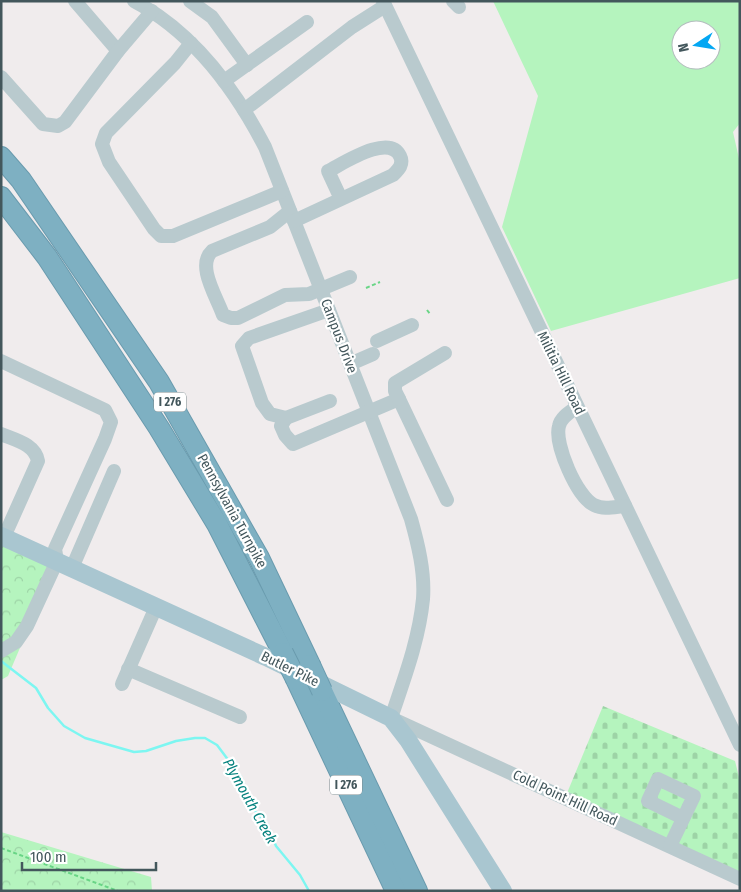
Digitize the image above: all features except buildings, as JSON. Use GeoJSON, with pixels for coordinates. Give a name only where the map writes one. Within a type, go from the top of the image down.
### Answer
{"type":"FeatureCollection","features":[{"type":"Feature","properties":{"kind":"highway","name":"Pennsylvania Turnpike"},"geometry":{"type":"LineString","coordinates":[[1,157],[21,180],[159,382],[259,558],[417,891]]}},
{"type":"Feature","properties":{"kind":"highway","name":"Pennsylvania Turnpike"},"geometry":{"type":"LineString","coordinates":[[1,197],[47,257],[163,436],[217,524],[296,679],[396,891]]}},
{"type":"Feature","properties":{"kind":"main road","name":"Butler Pike"},"geometry":{"type":"LineString","coordinates":[[3,537],[391,718],[408,740],[503,891]]}},
{"type":"Feature","properties":{"kind":"street"},"geometry":{"type":"LineString","coordinates":[[75,1],[118,51]]}},
{"type":"Feature","properties":{"kind":"street"},"geometry":{"type":"LineString","coordinates":[[190,1],[212,17],[247,65]]}},
{"type":"Feature","properties":{"kind":"street"},"geometry":{"type":"LineString","coordinates":[[244,110],[384,4]]}},
{"type":"Feature","properties":{"kind":"street","name":"Militia Hill Road"},"geometry":{"type":"LineString","coordinates":[[384,4],[740,745]]}},
{"type":"Feature","properties":{"kind":"street"},"geometry":{"type":"LineString","coordinates":[[1,76],[43,124],[58,126],[64,122],[118,51],[143,5]]}},
{"type":"Feature","properties":{"kind":"street","name":"Campus Drive"},"geometry":{"type":"LineString","coordinates":[[143,5],[190,42],[224,81],[244,110],[265,147],[411,519],[421,565],[423,597],[417,635],[391,718]]}},
{"type":"Feature","properties":{"kind":"street"},"geometry":{"type":"LineString","coordinates":[[224,81],[307,22]]}},
{"type":"Feature","properties":{"kind":"street"},"geometry":{"type":"LineString","coordinates":[[190,42],[175,63],[106,133],[102,144],[109,162],[154,229],[161,236],[173,236],[282,191]]}},
{"type":"Feature","properties":{"kind":"street"},"geometry":{"type":"LineString","coordinates":[[341,199],[328,171],[382,146],[392,146],[398,151],[402,160],[400,169],[393,175],[341,199],[292,216],[212,251],[206,256],[205,264],[223,315],[231,318],[238,318],[285,295],[310,294],[320,288],[350,277]]}},
{"type":"Feature","properties":{"kind":"street"},"geometry":{"type":"LineString","coordinates":[[329,310],[249,338],[242,346],[262,403],[270,414],[286,418],[330,401]]}},
{"type":"Feature","properties":{"kind":"street"},"geometry":{"type":"LineString","coordinates":[[350,364],[412,325]]}},
{"type":"Feature","properties":{"kind":"street"},"geometry":{"type":"LineString","coordinates":[[445,353],[395,383],[395,391],[447,500]]}},
{"type":"Feature","properties":{"kind":"street"},"geometry":{"type":"LineString","coordinates":[[1,361],[101,407],[108,413],[110,418],[110,427],[105,439],[55,549],[64,564]]}},
{"type":"Feature","properties":{"kind":"street"},"geometry":{"type":"LineString","coordinates":[[286,418],[281,426],[285,435],[293,444],[399,399]]}},
{"type":"Feature","properties":{"kind":"street"},"geometry":{"type":"LineString","coordinates":[[577,407],[562,418],[559,425],[558,440],[562,456],[589,502],[603,508],[625,506]]}},
{"type":"Feature","properties":{"kind":"street"},"geometry":{"type":"LineString","coordinates":[[1,434],[31,448],[37,454],[38,461],[3,537]]}},
{"type":"Feature","properties":{"kind":"street"},"geometry":{"type":"LineString","coordinates":[[1,651],[16,642],[27,626],[64,564],[114,471]]}},
{"type":"Feature","properties":{"kind":"street"},"geometry":{"type":"LineString","coordinates":[[122,684],[156,607]]}},
{"type":"Feature","properties":{"kind":"street"},"geometry":{"type":"LineString","coordinates":[[128,669],[240,717]]}},
{"type":"Feature","properties":{"kind":"street","name":"Cold Point Hill Road"},"geometry":{"type":"LineString","coordinates":[[391,718],[740,879]]}},
{"type":"Feature","properties":{"kind":"street"},"geometry":{"type":"LineString","coordinates":[[670,846],[683,818]]}},
{"type":"Feature","properties":{"kind":"path"},"geometry":{"type":"LineString","coordinates":[[366,288],[380,282]]}},
{"type":"Feature","properties":{"kind":"path"},"geometry":{"type":"LineString","coordinates":[[427,310],[430,314]]}},
{"type":"Feature","properties":{"kind":"path"},"geometry":{"type":"LineString","coordinates":[[1,848],[118,891]]}},
{"type":"Feature","properties":{"kind":"green space"},"geometry":{"type":"Polygon","coordinates":[[[493,1],[740,1],[740,123],[733,132],[740,163],[740,278],[551,331],[502,227],[538,96],[493,1]]]}},
{"type":"Feature","properties":{"kind":"green space"},"geometry":{"type":"Polygon","coordinates":[[[1,536],[57,561],[8,676],[1,680],[1,536]]]}},
{"type":"Feature","properties":{"kind":"green space"},"geometry":{"type":"Polygon","coordinates":[[[603,706],[735,761],[740,781],[740,879],[565,798],[603,706]]]}},
{"type":"Feature","properties":{"kind":"green space"},"geometry":{"type":"Polygon","coordinates":[[[1,832],[151,877],[152,891],[1,891],[1,832]]]}},
{"type":"Feature","properties":{"kind":"waterway","name":"Plymouth Creek"},"geometry":{"type":"LineString","coordinates":[[1,661],[36,688],[48,708],[64,726],[85,738],[134,752],[146,751],[176,741],[195,738],[205,738],[217,745],[241,777],[255,811],[266,822],[276,846],[300,875],[309,891]]}}]}
